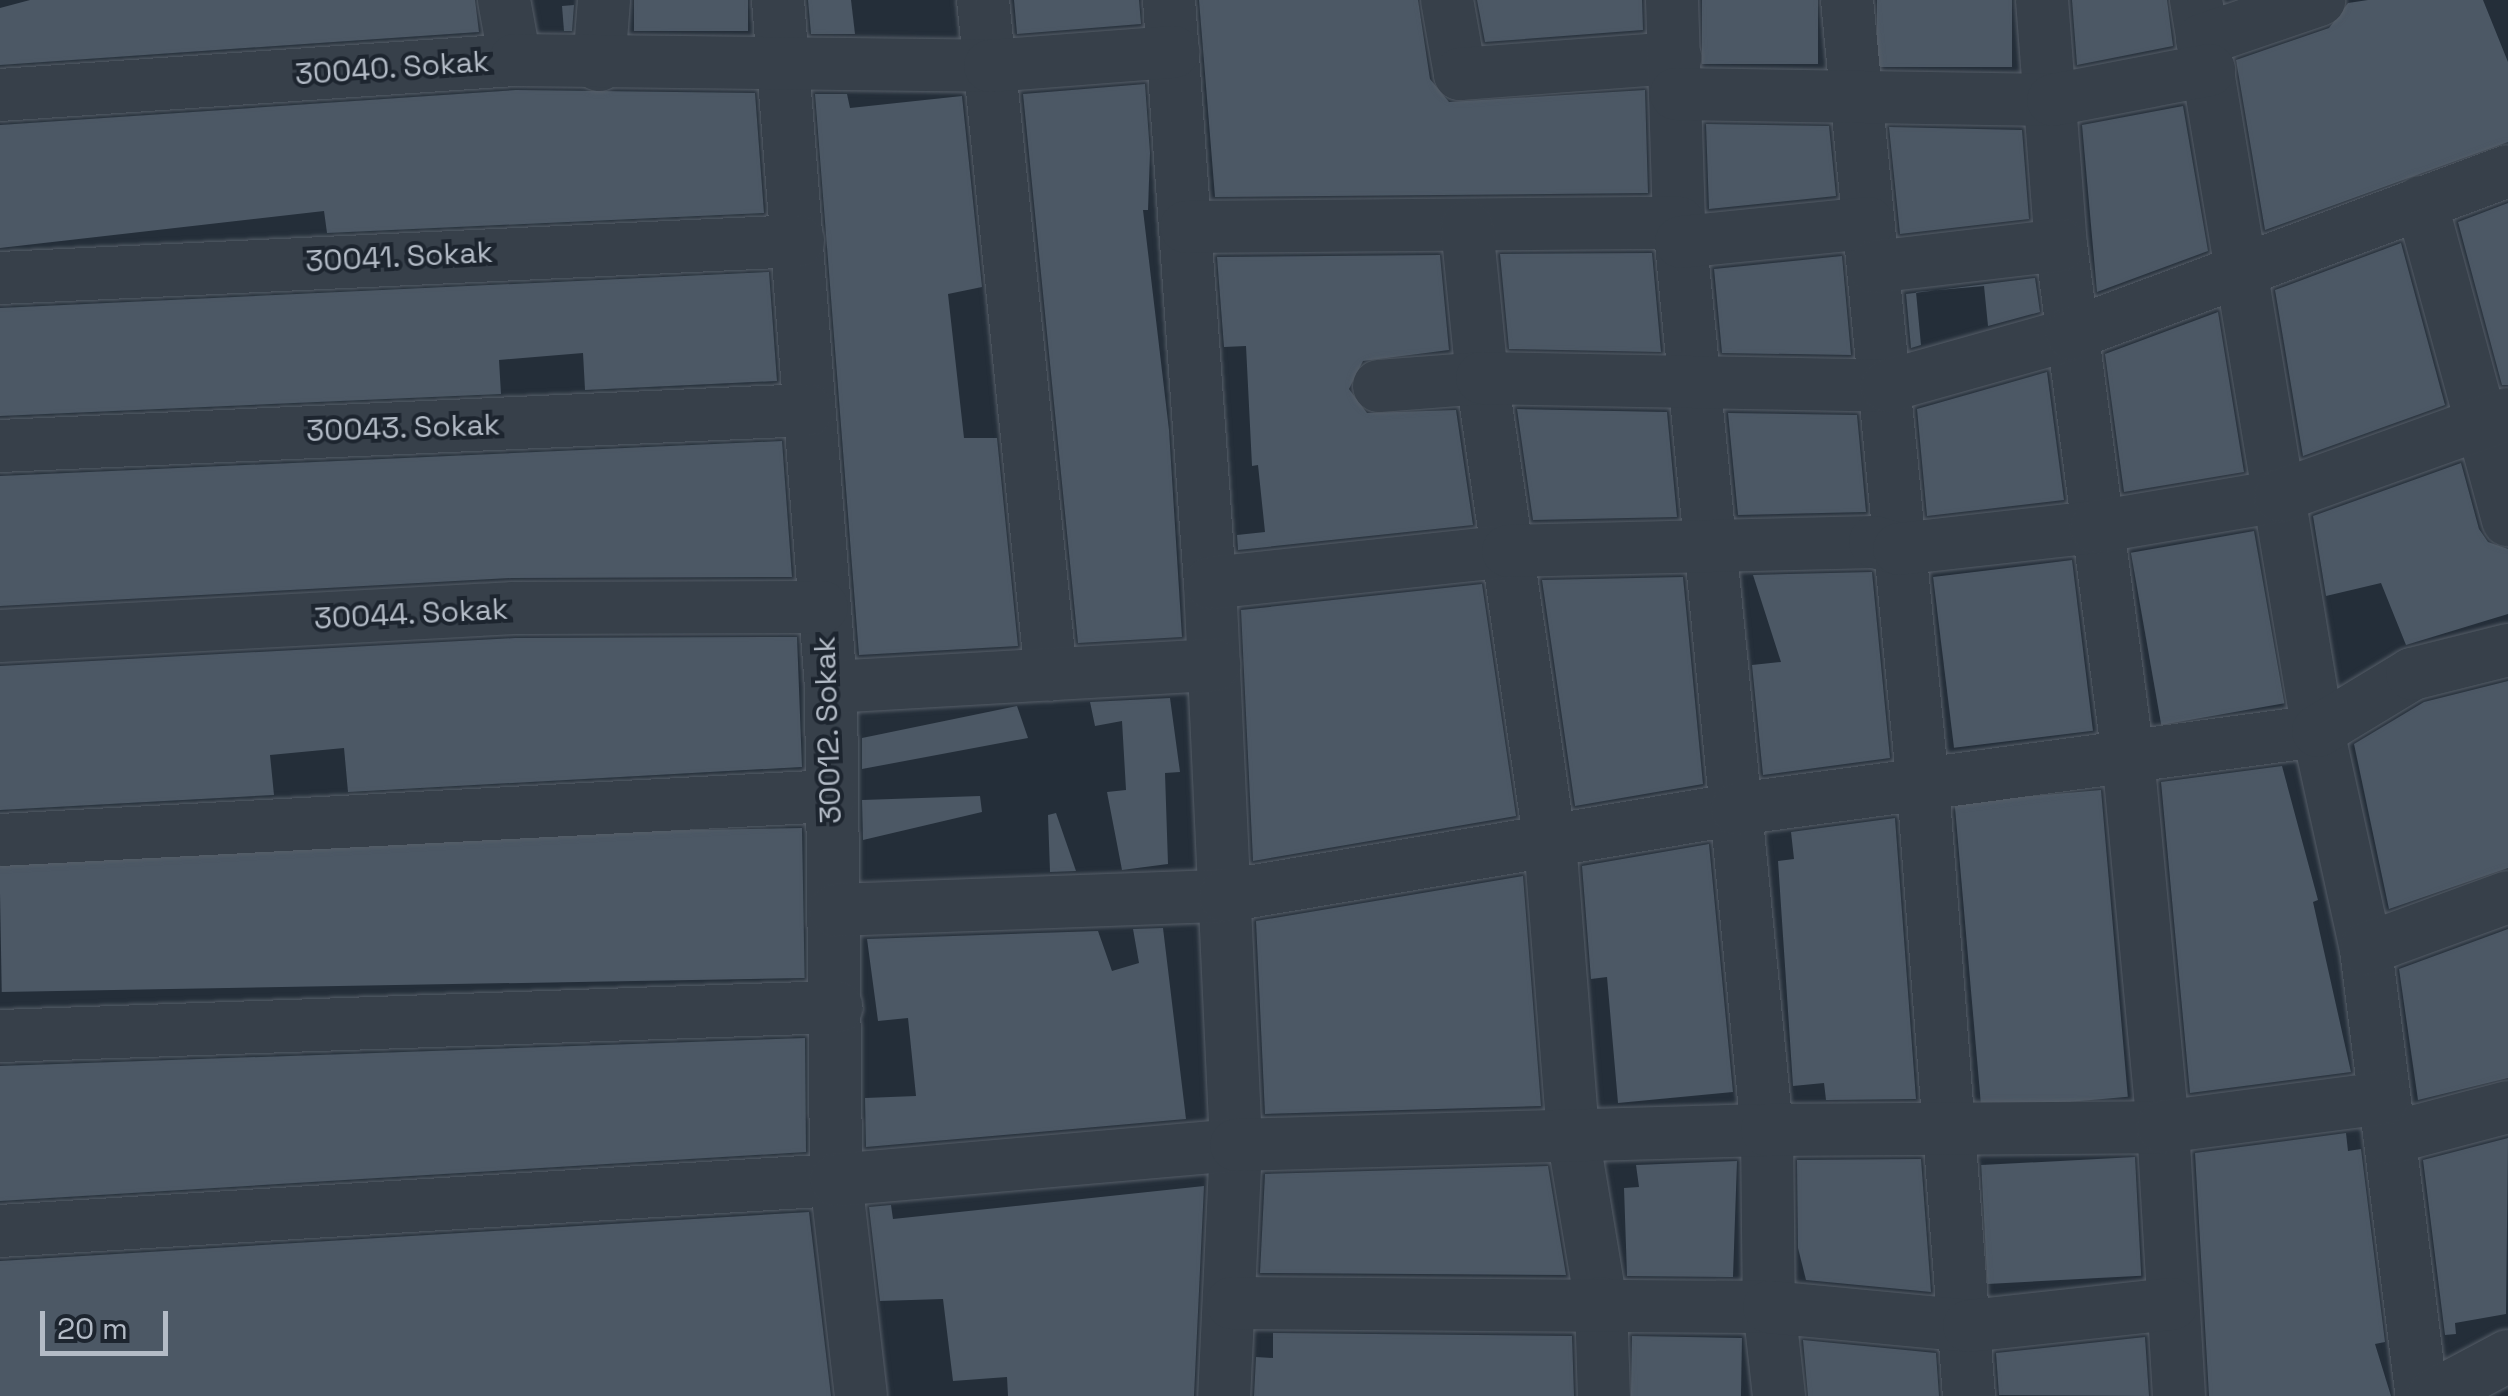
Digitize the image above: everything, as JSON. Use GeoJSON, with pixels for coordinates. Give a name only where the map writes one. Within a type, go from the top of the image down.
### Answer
{"type":"FeatureCollection","features":[{"type":"Feature","properties":{"kind":"street"},"geometry":{"type":"LineString","coordinates":[[504,0],[515,60]]}},
{"type":"Feature","properties":{"kind":"street"},"geometry":{"type":"LineString","coordinates":[[600,65],[604,0]]}},
{"type":"Feature","properties":{"kind":"street","name":"30012. Sokak"},"geometry":{"type":"LineString","coordinates":[[778,0],[831,687],[836,1180],[861,1396]]}},
{"type":"Feature","properties":{"kind":"street"},"geometry":{"type":"LineString","coordinates":[[983,0],[1051,675]]}},
{"type":"Feature","properties":{"kind":"street"},"geometry":{"type":"LineString","coordinates":[[1169,0],[1210,583],[1236,1145],[1232,1303],[1224,1396]]}},
{"type":"Feature","properties":{"kind":"street"},"geometry":{"type":"LineString","coordinates":[[1447,0],[1460,74],[1676,76],[1855,95],[2054,100],[2202,37],[2319,0]]}},
{"type":"Feature","properties":{"kind":"street"},"geometry":{"type":"LineString","coordinates":[[1672,0],[1680,233],[1706,546],[1737,810],[1767,1130],[1769,1307],[1779,1396]]}},
{"type":"Feature","properties":{"kind":"street"},"geometry":{"type":"LineString","coordinates":[[1847,0],[1923,786],[1969,1326],[1970,1396]]}},
{"type":"Feature","properties":{"kind":"street"},"geometry":{"type":"LineString","coordinates":[[2042,0],[2054,100],[2061,245],[2128,757],[2162,1127],[2179,1396]]}},
{"type":"Feature","properties":{"kind":"street"},"geometry":{"type":"LineString","coordinates":[[2202,37],[2318,731],[2366,949],[2422,1396]]}},
{"type":"Feature","properties":{"kind":"street","name":"30040. Sokak"},"geometry":{"type":"LineString","coordinates":[[0,94],[515,60],[600,65],[990,66],[1173,52]]}},
{"type":"Feature","properties":{"kind":"street"},"geometry":{"type":"LineString","coordinates":[[1379,386],[1482,378],[1887,386],[2072,334],[2240,275],[2421,202],[2508,172]]}},
{"type":"Feature","properties":{"kind":"street"},"geometry":{"type":"LineString","coordinates":[[2421,202],[2496,416],[2508,520]]}},
{"type":"Feature","properties":{"kind":"street"},"geometry":{"type":"LineString","coordinates":[[1186,227],[1468,227],[1680,233],[1871,245],[2061,245]]}},
{"type":"Feature","properties":{"kind":"street"},"geometry":{"type":"LineString","coordinates":[[1468,227],[1482,378],[1550,842],[1573,1136],[1601,1303],[1604,1396]]}},
{"type":"Feature","properties":{"kind":"street","name":"30041. Sokak"},"geometry":{"type":"LineString","coordinates":[[0,278],[798,241]]}},
{"type":"Feature","properties":{"kind":"street","name":"30043. Sokak"},"geometry":{"type":"LineString","coordinates":[[0,446],[807,410]]}},
{"type":"Feature","properties":{"kind":"street"},"geometry":{"type":"LineString","coordinates":[[1210,583],[1508,551],[1875,542],[1899,549],[2096,528],[2280,496],[2496,416]]}},
{"type":"Feature","properties":{"kind":"street","name":"30044. Sokak"},"geometry":{"type":"LineString","coordinates":[[0,636],[514,608],[822,607]]}},
{"type":"Feature","properties":{"kind":"street"},"geometry":{"type":"LineString","coordinates":[[835,910],[1225,896],[1737,810],[2318,731],[2412,674],[2508,650]]}},
{"type":"Feature","properties":{"kind":"street"},"geometry":{"type":"LineString","coordinates":[[831,687],[1214,666]]}},
{"type":"Feature","properties":{"kind":"street"},"geometry":{"type":"LineString","coordinates":[[0,840],[830,796]]}},
{"type":"Feature","properties":{"kind":"street"},"geometry":{"type":"LineString","coordinates":[[2366,949],[2508,897]]}},
{"type":"Feature","properties":{"kind":"street"},"geometry":{"type":"LineString","coordinates":[[0,1036],[836,1007]]}},
{"type":"Feature","properties":{"kind":"street"},"geometry":{"type":"LineString","coordinates":[[0,1232],[836,1180],[1236,1145],[1767,1130],[2162,1127],[2386,1118],[2508,1107]]}},
{"type":"Feature","properties":{"kind":"street"},"geometry":{"type":"LineString","coordinates":[[1232,1303],[1769,1307],[1969,1326],[2172,1304]]}},
{"type":"Feature","properties":{"kind":"street"},"geometry":{"type":"LineString","coordinates":[[2433,1396],[2508,1356]]}},
{"type":"Feature","properties":{"kind":"building"},"geometry":{"type":"Polygon","coordinates":[[[30,0],[475,0],[479,32],[0,65],[0,8],[30,0]]]}},
{"type":"Feature","properties":{"kind":"building"},"geometry":{"type":"Polygon","coordinates":[[[634,0],[748,0],[748,31],[634,31],[634,0]]]}},
{"type":"Feature","properties":{"kind":"building"},"geometry":{"type":"Polygon","coordinates":[[[808,0],[851,0],[855,34],[811,34],[808,0]]]}},
{"type":"Feature","properties":{"kind":"building"},"geometry":{"type":"Polygon","coordinates":[[[1014,0],[1139,0],[1141,24],[1017,34],[1014,0]]]}},
{"type":"Feature","properties":{"kind":"building"},"geometry":{"type":"Polygon","coordinates":[[[1199,0],[1418,0],[1430,79],[1449,102],[1645,90],[1648,193],[1215,197],[1199,0]]]}},
{"type":"Feature","properties":{"kind":"building"},"geometry":{"type":"Polygon","coordinates":[[[1477,0],[1642,0],[1643,30],[1485,42],[1477,0]]]}},
{"type":"Feature","properties":{"kind":"building"},"geometry":{"type":"Polygon","coordinates":[[[1702,0],[1818,0],[1818,64],[1702,64],[1702,0]]]}},
{"type":"Feature","properties":{"kind":"building"},"geometry":{"type":"Polygon","coordinates":[[[1877,0],[2012,0],[2012,67],[1877,67],[1877,0]]]}},
{"type":"Feature","properties":{"kind":"building"},"geometry":{"type":"Polygon","coordinates":[[[2072,0],[2167,0],[2173,46],[2077,65],[2072,0]]]}},
{"type":"Feature","properties":{"kind":"building"},"geometry":{"type":"Polygon","coordinates":[[[2483,0],[2508,62],[2508,142],[2265,230],[2236,60],[2329,28],[2348,3],[2483,0]]]}},
{"type":"Feature","properties":{"kind":"building"},"geometry":{"type":"Polygon","coordinates":[[[574,5],[572,31],[564,31],[562,6],[574,5]]]}},
{"type":"Feature","properties":{"kind":"building"},"geometry":{"type":"Polygon","coordinates":[[[1145,84],[1150,153],[1148,210],[1143,210],[1169,430],[1182,637],[1078,643],[1023,94],[1145,84]]]}},
{"type":"Feature","properties":{"kind":"building"},"geometry":{"type":"Polygon","coordinates":[[[516,90],[755,93],[764,213],[327,233],[324,211],[0,248],[0,125],[516,90]]]}},
{"type":"Feature","properties":{"kind":"building"},"geometry":{"type":"Polygon","coordinates":[[[815,94],[847,94],[850,108],[962,96],[982,287],[948,294],[964,438],[997,438],[1018,646],[859,655],[815,94]]]}},
{"type":"Feature","properties":{"kind":"building"},"geometry":{"type":"Polygon","coordinates":[[[2183,106],[2208,251],[2097,292],[2082,125],[2183,106]]]}},
{"type":"Feature","properties":{"kind":"building"},"geometry":{"type":"Polygon","coordinates":[[[1706,124],[1829,126],[1836,196],[1709,209],[1706,124]]]}},
{"type":"Feature","properties":{"kind":"building"},"geometry":{"type":"Polygon","coordinates":[[[1889,127],[2022,130],[2029,219],[1900,234],[1889,127]]]}},
{"type":"Feature","properties":{"kind":"building"},"geometry":{"type":"Polygon","coordinates":[[[2508,203],[2508,385],[2502,385],[2458,222],[2508,203]]]}},
{"type":"Feature","properties":{"kind":"building"},"geometry":{"type":"Polygon","coordinates":[[[2401,243],[2445,405],[2303,456],[2275,290],[2401,243]]]}},
{"type":"Feature","properties":{"kind":"building"},"geometry":{"type":"Polygon","coordinates":[[[1652,253],[1661,352],[1509,349],[1500,254],[1652,253]]]}},
{"type":"Feature","properties":{"kind":"building"},"geometry":{"type":"Polygon","coordinates":[[[1440,255],[1449,350],[1363,361],[1349,389],[1367,413],[1456,410],[1473,525],[1238,550],[1237,535],[1265,532],[1258,465],[1252,466],[1246,346],[1224,347],[1217,257],[1440,255]]]}},
{"type":"Feature","properties":{"kind":"building"},"geometry":{"type":"Polygon","coordinates":[[[1842,256],[1851,355],[1722,353],[1714,269],[1842,256]]]}},
{"type":"Feature","properties":{"kind":"building"},"geometry":{"type":"Polygon","coordinates":[[[769,272],[777,381],[585,390],[583,353],[499,360],[501,394],[0,416],[0,308],[769,272]]]}},
{"type":"Feature","properties":{"kind":"building"},"geometry":{"type":"Polygon","coordinates":[[[2035,278],[2040,312],[1988,326],[1984,286],[1937,290],[2035,278]]]}},
{"type":"Feature","properties":{"kind":"building"},"geometry":{"type":"Polygon","coordinates":[[[1916,293],[1921,345],[1911,348],[1906,294],[1916,293]]]}},
{"type":"Feature","properties":{"kind":"building"},"geometry":{"type":"Polygon","coordinates":[[[2218,312],[2244,472],[2124,492],[2105,354],[2218,312]]]}},
{"type":"Feature","properties":{"kind":"building"},"geometry":{"type":"Polygon","coordinates":[[[2047,372],[2064,500],[1927,516],[1917,409],[2047,372]]]}},
{"type":"Feature","properties":{"kind":"building"},"geometry":{"type":"Polygon","coordinates":[[[1517,409],[1667,412],[1677,517],[1533,520],[1517,409]]]}},
{"type":"Feature","properties":{"kind":"building"},"geometry":{"type":"Polygon","coordinates":[[[1728,413],[1857,415],[1866,512],[1738,515],[1728,413]]]}},
{"type":"Feature","properties":{"kind":"building"},"geometry":{"type":"Polygon","coordinates":[[[782,441],[792,577],[512,578],[0,606],[0,476],[782,441]]]}},
{"type":"Feature","properties":{"kind":"building"},"geometry":{"type":"Polygon","coordinates":[[[2461,463],[2479,529],[2488,542],[2508,549],[2508,614],[2406,645],[2381,583],[2326,596],[2313,516],[2461,463]]]}},
{"type":"Feature","properties":{"kind":"building"},"geometry":{"type":"Polygon","coordinates":[[[2254,531],[2284,703],[2161,725],[2131,553],[2254,531]]]}},
{"type":"Feature","properties":{"kind":"building"},"geometry":{"type":"Polygon","coordinates":[[[2072,560],[2093,731],[1954,748],[1933,577],[2072,560]]]}},
{"type":"Feature","properties":{"kind":"building"},"geometry":{"type":"Polygon","coordinates":[[[1872,572],[1890,758],[1763,775],[1752,665],[1781,662],[1753,575],[1872,572]]]}},
{"type":"Feature","properties":{"kind":"building"},"geometry":{"type":"Polygon","coordinates":[[[1683,577],[1703,784],[1575,806],[1542,580],[1683,577]]]}},
{"type":"Feature","properties":{"kind":"building"},"geometry":{"type":"Polygon","coordinates":[[[1482,584],[1516,816],[1253,861],[1241,610],[1482,584]]]}},
{"type":"Feature","properties":{"kind":"building"},"geometry":{"type":"Polygon","coordinates":[[[797,637],[802,767],[348,792],[344,748],[270,755],[274,795],[0,810],[0,666],[515,638],[797,637]]]}},
{"type":"Feature","properties":{"kind":"building"},"geometry":{"type":"Polygon","coordinates":[[[2508,681],[2508,868],[2389,909],[2354,744],[2424,702],[2508,681]]]}},
{"type":"Feature","properties":{"kind":"building"},"geometry":{"type":"Polygon","coordinates":[[[1170,698],[1180,772],[1165,773],[1168,864],[1122,870],[1107,792],[1126,790],[1122,721],[1095,726],[1090,702],[1170,698]]]}},
{"type":"Feature","properties":{"kind":"building"},"geometry":{"type":"Polygon","coordinates":[[[1017,706],[1028,738],[862,769],[862,738],[1017,706]]]}},
{"type":"Feature","properties":{"kind":"building"},"geometry":{"type":"Polygon","coordinates":[[[2282,766],[2318,900],[2313,902],[2351,1072],[2190,1093],[2161,782],[2282,766]]]}},
{"type":"Feature","properties":{"kind":"building"},"geometry":{"type":"Polygon","coordinates":[[[2101,790],[2128,1097],[1981,1110],[1955,803],[2101,790]]]}},
{"type":"Feature","properties":{"kind":"building"},"geometry":{"type":"Polygon","coordinates":[[[980,796],[982,812],[863,840],[862,800],[980,796]]]}},
{"type":"Feature","properties":{"kind":"building"},"geometry":{"type":"Polygon","coordinates":[[[1056,813],[1076,871],[1050,872],[1048,815],[1056,813]]]}},
{"type":"Feature","properties":{"kind":"building"},"geometry":{"type":"Polygon","coordinates":[[[1895,818],[1916,1099],[1826,1100],[1824,1083],[1793,1086],[1778,861],[1794,859],[1791,832],[1895,818]]]}},
{"type":"Feature","properties":{"kind":"building"},"geometry":{"type":"Polygon","coordinates":[[[802,828],[805,978],[2,992],[0,842],[802,828]]]}},
{"type":"Feature","properties":{"kind":"building"},"geometry":{"type":"Polygon","coordinates":[[[1709,844],[1733,1092],[1618,1103],[1607,977],[1591,979],[1582,866],[1709,844]]]}},
{"type":"Feature","properties":{"kind":"building"},"geometry":{"type":"Polygon","coordinates":[[[1523,876],[1541,1106],[1265,1114],[1256,921],[1523,876]]]}},
{"type":"Feature","properties":{"kind":"building"},"geometry":{"type":"Polygon","coordinates":[[[1163,928],[1186,1119],[866,1147],[865,1098],[916,1096],[908,1018],[878,1021],[867,939],[1098,931],[1112,971],[1139,963],[1133,929],[1163,928]]]}},
{"type":"Feature","properties":{"kind":"building"},"geometry":{"type":"Polygon","coordinates":[[[2508,929],[2508,1078],[2418,1100],[2399,969],[2508,929]]]}},
{"type":"Feature","properties":{"kind":"building"},"geometry":{"type":"Polygon","coordinates":[[[805,1038],[806,1152],[0,1201],[0,1066],[805,1038]]]}},
{"type":"Feature","properties":{"kind":"building"},"geometry":{"type":"Polygon","coordinates":[[[2346,1133],[2348,1151],[2361,1149],[2385,1342],[2375,1344],[2391,1396],[2209,1396],[2195,1153],[2346,1133]]]}},
{"type":"Feature","properties":{"kind":"building"},"geometry":{"type":"Polygon","coordinates":[[[2508,1138],[2506,1314],[2455,1323],[2456,1334],[2445,1335],[2423,1160],[2508,1138]]]}},
{"type":"Feature","properties":{"kind":"building"},"geometry":{"type":"Polygon","coordinates":[[[2135,1157],[2141,1276],[1987,1284],[1981,1165],[2135,1157]]]}},
{"type":"Feature","properties":{"kind":"building"},"geometry":{"type":"Polygon","coordinates":[[[1921,1159],[1931,1292],[1806,1280],[1798,1248],[1797,1160],[1921,1159]]]}},
{"type":"Feature","properties":{"kind":"building"},"geometry":{"type":"Polygon","coordinates":[[[1737,1161],[1733,1277],[1627,1276],[1624,1188],[1639,1187],[1636,1165],[1737,1161]]]}},
{"type":"Feature","properties":{"kind":"building"},"geometry":{"type":"Polygon","coordinates":[[[1548,1166],[1566,1275],[1260,1273],[1265,1174],[1548,1166]]]}},
{"type":"Feature","properties":{"kind":"building"},"geometry":{"type":"Polygon","coordinates":[[[1204,1186],[1194,1396],[1008,1396],[1007,1377],[953,1381],[943,1299],[880,1301],[869,1207],[891,1205],[893,1219],[1204,1186]]]}},
{"type":"Feature","properties":{"kind":"building"},"geometry":{"type":"Polygon","coordinates":[[[809,1212],[831,1396],[0,1396],[0,1261],[809,1212]]]}},
{"type":"Feature","properties":{"kind":"building"},"geometry":{"type":"Polygon","coordinates":[[[1273,1333],[1572,1336],[1574,1396],[1254,1396],[1256,1357],[1273,1358],[1273,1333]]]}},
{"type":"Feature","properties":{"kind":"building"},"geometry":{"type":"Polygon","coordinates":[[[1632,1336],[1742,1338],[1741,1396],[1631,1396],[1632,1336]]]}},
{"type":"Feature","properties":{"kind":"building"},"geometry":{"type":"Polygon","coordinates":[[[2145,1337],[2149,1396],[1999,1395],[1996,1353],[2145,1337]]]}},
{"type":"Feature","properties":{"kind":"building"},"geometry":{"type":"Polygon","coordinates":[[[1803,1340],[1936,1353],[1939,1396],[1808,1396],[1803,1340]]]}}]}
